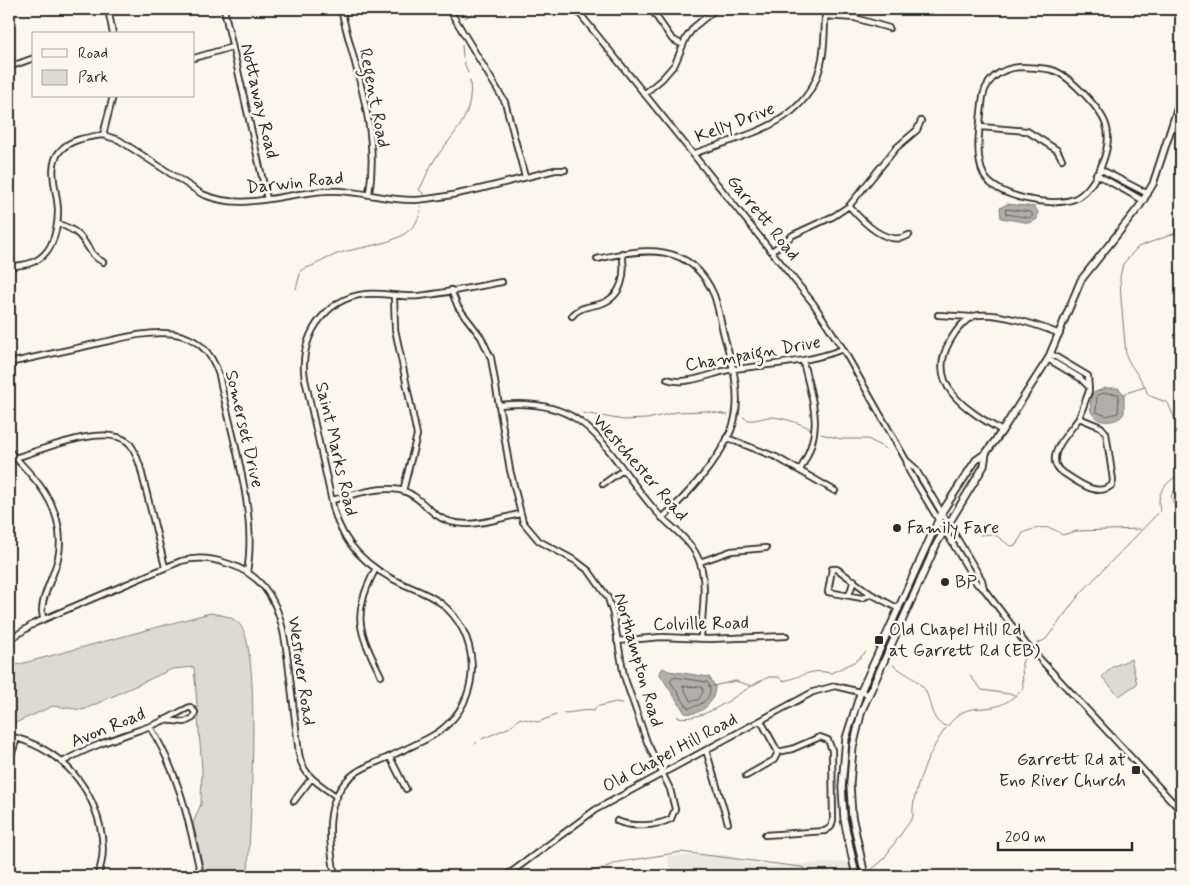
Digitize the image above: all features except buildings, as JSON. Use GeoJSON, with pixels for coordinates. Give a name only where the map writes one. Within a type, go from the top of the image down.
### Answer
{"type":"FeatureCollection","features":[{"type":"Feature","properties":{"kind":"main road"},"geometry":{"type":"LineString","coordinates":[[856,876],[844,820],[842,787],[846,738],[861,691],[942,512],[976,460],[986,453],[1002,431],[1050,357],[1081,280],[1148,194],[1156,178],[1181,98]]}},
{"type":"Feature","properties":{"kind":"main road"},"geometry":{"type":"LineString","coordinates":[[865,876],[852,816],[850,784],[856,735],[868,694],[948,523],[984,466],[986,453]]}},
{"type":"Feature","properties":{"kind":"street"},"geometry":{"type":"LineString","coordinates":[[108,9],[113,32]]}},
{"type":"Feature","properties":{"kind":"street","name":"Nottaway Road"},"geometry":{"type":"LineString","coordinates":[[224,9],[267,198]]}},
{"type":"Feature","properties":{"kind":"street","name":"Regent Road"},"geometry":{"type":"LineString","coordinates":[[341,9],[372,140],[372,169],[369,193]]}},
{"type":"Feature","properties":{"kind":"street"},"geometry":{"type":"LineString","coordinates":[[449,9],[505,102],[525,177]]}},
{"type":"Feature","properties":{"kind":"street","name":"Garrett Road"},"geometry":{"type":"LineString","coordinates":[[576,9],[813,303],[843,349],[906,460],[909,470],[977,584],[984,589],[1023,640],[1181,811]]}},
{"type":"Feature","properties":{"kind":"street"},"geometry":{"type":"LineString","coordinates":[[651,9],[668,34],[683,45]]}},
{"type":"Feature","properties":{"kind":"street"},"geometry":{"type":"LineString","coordinates":[[644,94],[662,79],[675,64],[683,45],[694,27],[716,9]]}},
{"type":"Feature","properties":{"kind":"street","name":"Kelly Drive"},"geometry":{"type":"LineString","coordinates":[[693,154],[766,127],[785,118],[796,110],[818,74],[823,53],[825,9]]}},
{"type":"Feature","properties":{"kind":"street"},"geometry":{"type":"LineString","coordinates":[[825,16],[855,18],[889,28]]}},
{"type":"Feature","properties":{"kind":"street"},"geometry":{"type":"LineString","coordinates":[[195,58],[232,47]]}},
{"type":"Feature","properties":{"kind":"street"},"geometry":{"type":"LineString","coordinates":[[9,67],[32,59]]}},
{"type":"Feature","properties":{"kind":"street"},"geometry":{"type":"LineString","coordinates":[[1014,67],[1053,70],[1067,78],[1104,118],[1108,131],[1108,142],[1100,169],[1085,192],[1068,201],[1053,202],[1004,193],[991,186],[983,174],[980,159],[983,96],[988,84],[996,75],[1014,67]]}},
{"type":"Feature","properties":{"kind":"street"},"geometry":{"type":"LineString","coordinates":[[9,266],[28,265],[40,258],[48,249],[58,224],[54,168],[57,155],[62,149],[76,141],[103,135],[112,98]]}},
{"type":"Feature","properties":{"kind":"street"},"geometry":{"type":"LineString","coordinates":[[772,251],[793,236],[834,216],[849,206],[896,148],[917,130],[921,121]]}},
{"type":"Feature","properties":{"kind":"street"},"geometry":{"type":"LineString","coordinates":[[981,127],[1027,131],[1057,150],[1062,159]]}},
{"type":"Feature","properties":{"kind":"street","name":"Darwin Road"},"geometry":{"type":"LineString","coordinates":[[103,135],[119,140],[214,200],[235,202],[346,190],[416,200],[554,170],[564,170]]}},
{"type":"Feature","properties":{"kind":"street"},"geometry":{"type":"LineString","coordinates":[[1100,169],[1148,194]]}},
{"type":"Feature","properties":{"kind":"street"},"geometry":{"type":"LineString","coordinates":[[1096,174],[1144,201]]}},
{"type":"Feature","properties":{"kind":"street"},"geometry":{"type":"LineString","coordinates":[[1120,188],[1124,181]]}},
{"type":"Feature","properties":{"kind":"street"},"geometry":{"type":"LineString","coordinates":[[849,206],[865,223],[880,233],[896,239],[909,235]]}},
{"type":"Feature","properties":{"kind":"street"},"geometry":{"type":"LineString","coordinates":[[58,224],[75,230],[87,242],[93,255],[103,262]]}},
{"type":"Feature","properties":{"kind":"street"},"geometry":{"type":"LineString","coordinates":[[597,259],[641,250],[662,250],[684,259],[693,266],[707,283],[714,297],[734,370],[737,406],[727,438],[687,494],[662,518]]}},
{"type":"Feature","properties":{"kind":"street"},"geometry":{"type":"LineString","coordinates":[[572,316],[579,309],[607,302],[614,296],[620,288],[625,273],[622,254]]}},
{"type":"Feature","properties":{"kind":"street","name":"Saint Marks Road"},"geometry":{"type":"LineString","coordinates":[[336,797],[345,783],[355,774],[432,736],[454,718],[470,686],[472,663],[466,634],[448,610],[429,596],[375,570],[358,554],[344,535],[336,519],[304,372],[306,345],[317,322],[336,304],[364,294],[419,296],[502,282]]}},
{"type":"Feature","properties":{"kind":"street","name":"Northampton Road"},"geometry":{"type":"LineString","coordinates":[[452,290],[458,307],[488,349],[494,366],[520,514],[534,537],[576,561],[595,577],[613,611],[624,676],[651,752],[663,773],[675,809],[671,819],[663,823],[627,825],[617,821]]}},
{"type":"Feature","properties":{"kind":"street"},"geometry":{"type":"LineString","coordinates":[[394,296],[396,329],[417,429],[416,445],[403,491]]}},
{"type":"Feature","properties":{"kind":"street"},"geometry":{"type":"LineString","coordinates":[[938,315],[1008,318],[1060,334]]}},
{"type":"Feature","properties":{"kind":"street"},"geometry":{"type":"LineString","coordinates":[[973,317],[966,321],[948,344],[943,357],[944,379],[952,395],[1002,431]]}},
{"type":"Feature","properties":{"kind":"street","name":"Somerset Drive"},"geometry":{"type":"LineString","coordinates":[[9,363],[154,332],[184,336],[202,347],[213,361],[218,375],[246,501],[251,540],[248,572]]}},
{"type":"Feature","properties":{"kind":"street","name":"Champaign Drive"},"geometry":{"type":"LineString","coordinates":[[667,379],[678,382],[734,370],[804,361],[843,349]]}},
{"type":"Feature","properties":{"kind":"street"},"geometry":{"type":"LineString","coordinates":[[1050,357],[1080,378],[1089,387],[1079,418],[1055,453],[1056,465],[1091,489],[1107,489],[1112,485],[1113,480],[1106,433],[1101,427],[1079,418]]}},
{"type":"Feature","properties":{"kind":"street"},"geometry":{"type":"LineString","coordinates":[[800,470],[812,447],[816,422],[804,361]]}},
{"type":"Feature","properties":{"kind":"street","name":"Westchester Road"},"geometry":{"type":"LineString","coordinates":[[500,405],[535,404],[569,414],[594,432],[662,518],[690,543],[700,562],[704,585],[701,639]]}},
{"type":"Feature","properties":{"kind":"street"},"geometry":{"type":"LineString","coordinates":[[15,458],[68,442],[104,435],[116,436],[127,442],[135,451],[140,466],[165,567]]}},
{"type":"Feature","properties":{"kind":"street"},"geometry":{"type":"LineString","coordinates":[[727,438],[764,451],[835,491]]}},
{"type":"Feature","properties":{"kind":"street"},"geometry":{"type":"LineString","coordinates":[[9,451],[43,490],[58,524],[59,555],[51,584],[41,604],[41,613],[44,619]]}},
{"type":"Feature","properties":{"kind":"street","name":"Garrett Road"},"geometry":{"type":"LineString","coordinates":[[906,460],[915,468],[942,512],[982,580],[984,589]]}},
{"type":"Feature","properties":{"kind":"street"},"geometry":{"type":"LineString","coordinates":[[604,484],[623,470]]}},
{"type":"Feature","properties":{"kind":"street"},"geometry":{"type":"LineString","coordinates":[[332,500],[377,490],[403,491],[422,502],[436,514],[456,523],[474,524],[520,514]]}},
{"type":"Feature","properties":{"kind":"street"},"geometry":{"type":"LineString","coordinates":[[700,562],[731,552],[766,548]]}},
{"type":"Feature","properties":{"kind":"street","name":"Westover Road"},"geometry":{"type":"LineString","coordinates":[[9,640],[22,630],[44,619],[187,559],[207,558],[248,572],[264,587],[282,618],[299,754],[304,770],[311,779],[336,797]]}},
{"type":"Feature","properties":{"kind":"street"},"geometry":{"type":"LineString","coordinates":[[871,594],[866,598],[828,592],[829,575],[834,568],[854,580],[871,594],[899,610]]}},
{"type":"Feature","properties":{"kind":"street"},"geometry":{"type":"LineString","coordinates":[[375,570],[363,597],[359,621],[364,641],[381,676]]}},
{"type":"Feature","properties":{"kind":"street"},"geometry":{"type":"LineString","coordinates":[[849,595],[854,580]]}},
{"type":"Feature","properties":{"kind":"street","name":"Colville Road"},"geometry":{"type":"LineString","coordinates":[[617,642],[660,637],[701,639],[776,638],[786,636]]}},
{"type":"Feature","properties":{"kind":"street","name":"Old Chapel Hill Road"},"geometry":{"type":"LineString","coordinates":[[506,876],[582,818],[823,688],[835,686],[868,694]]}},
{"type":"Feature","properties":{"kind":"street","name":"Avon Road"},"geometry":{"type":"LineString","coordinates":[[63,762],[135,730],[150,727],[163,720],[190,707],[195,712],[193,718],[185,722],[163,720]]}},
{"type":"Feature","properties":{"kind":"street"},"geometry":{"type":"LineString","coordinates":[[761,721],[778,752]]}},
{"type":"Feature","properties":{"kind":"street"},"geometry":{"type":"LineString","coordinates":[[150,727],[167,755],[178,782],[201,876]]}},
{"type":"Feature","properties":{"kind":"street"},"geometry":{"type":"LineString","coordinates":[[9,736],[36,744],[63,762],[84,787],[98,818],[103,850],[98,876]]}},
{"type":"Feature","properties":{"kind":"street"},"geometry":{"type":"LineString","coordinates":[[765,836],[825,832],[831,827],[833,820],[832,750],[828,740],[820,737],[792,749],[778,752]]}},
{"type":"Feature","properties":{"kind":"street"},"geometry":{"type":"LineString","coordinates":[[9,762],[17,738]]}},
{"type":"Feature","properties":{"kind":"street"},"geometry":{"type":"LineString","coordinates":[[706,750],[728,823]]}},
{"type":"Feature","properties":{"kind":"street"},"geometry":{"type":"LineString","coordinates":[[746,776],[774,760],[778,752]]}},
{"type":"Feature","properties":{"kind":"street"},"geometry":{"type":"LineString","coordinates":[[390,757],[406,789]]}},
{"type":"Feature","properties":{"kind":"street"},"geometry":{"type":"LineString","coordinates":[[294,801],[311,779]]}},
{"type":"Feature","properties":{"kind":"street"},"geometry":{"type":"LineString","coordinates":[[335,876],[329,829],[336,797]]}},
{"type":"Feature","properties":{"kind":"shaded area"},"geometry":{"type":"Polygon","coordinates":[[[728,855],[744,862],[767,866],[849,862],[852,876],[672,876],[667,856],[728,855]]]}},
{"type":"Feature","properties":{"kind":"green space"},"geometry":{"type":"Polygon","coordinates":[[[210,613],[227,616],[238,623],[241,626],[247,643],[253,706],[248,876],[205,876],[193,823],[201,804],[202,769],[194,667],[172,669],[83,710],[53,706],[13,724],[9,731],[9,667],[210,613]]]}},
{"type":"Feature","properties":{"kind":"green space"},"geometry":{"type":"Polygon","coordinates":[[[1131,659],[1137,684],[1119,696],[1102,677],[1112,667],[1131,659]]]}},
{"type":"Feature","properties":{"kind":"water"},"geometry":{"type":"Polygon","coordinates":[[[1007,204],[1035,207],[1038,212],[1037,219],[1030,223],[1001,218],[1000,208],[1007,204]]]}},
{"type":"Feature","properties":{"kind":"water"},"geometry":{"type":"Polygon","coordinates":[[[1106,388],[1118,388],[1124,394],[1124,413],[1115,420],[1101,421],[1092,412],[1090,404],[1093,393],[1106,388]]]}},
{"type":"Feature","properties":{"kind":"water"},"geometry":{"type":"Polygon","coordinates":[[[663,668],[669,671],[709,677],[715,686],[713,697],[706,707],[697,712],[685,713],[659,673],[663,668]]]}},
{"type":"Feature","properties":{"kind":"waterway"},"geometry":{"type":"LineString","coordinates":[[465,18],[480,9]]}},
{"type":"Feature","properties":{"kind":"waterway"},"geometry":{"type":"LineString","coordinates":[[462,45],[463,57]]}},
{"type":"Feature","properties":{"kind":"waterway"},"geometry":{"type":"LineString","coordinates":[[464,62],[468,73]]}},
{"type":"Feature","properties":{"kind":"waterway"},"geometry":{"type":"LineString","coordinates":[[424,194],[419,190],[430,167],[466,115],[469,105],[470,80]]}},
{"type":"Feature","properties":{"kind":"waterway"},"geometry":{"type":"LineString","coordinates":[[296,289],[301,270],[337,254],[375,245],[401,236],[411,229],[418,219],[421,206]]}},
{"type":"Feature","properties":{"kind":"waterway"},"geometry":{"type":"LineString","coordinates":[[1181,231],[1138,247],[1123,264],[1120,277],[1126,355],[1148,395],[1168,403],[1181,433]]}},
{"type":"Feature","properties":{"kind":"waterway"},"geometry":{"type":"LineString","coordinates":[[1123,394],[1145,387]]}},
{"type":"Feature","properties":{"kind":"waterway"},"geometry":{"type":"LineString","coordinates":[[583,413],[624,420],[647,419],[677,412],[706,411],[728,415]]}},
{"type":"Feature","properties":{"kind":"waterway"},"geometry":{"type":"LineString","coordinates":[[743,417],[749,420],[769,417],[780,418],[811,429]]}},
{"type":"Feature","properties":{"kind":"waterway"},"geometry":{"type":"LineString","coordinates":[[821,434],[841,439],[868,439],[886,449]]}},
{"type":"Feature","properties":{"kind":"waterway"},"geometry":{"type":"LineString","coordinates":[[1181,469],[1179,484],[1171,496],[1181,523]]}},
{"type":"Feature","properties":{"kind":"waterway"},"geometry":{"type":"LineString","coordinates":[[1035,645],[1046,639],[1080,594],[1160,511],[1159,498],[1163,489],[1181,473]]}},
{"type":"Feature","properties":{"kind":"waterway"},"geometry":{"type":"LineString","coordinates":[[980,535],[991,534],[997,536],[1011,546],[1016,545],[1023,533],[1039,528],[1053,529],[1062,535],[1077,531],[1140,529]]}},
{"type":"Feature","properties":{"kind":"waterway"},"geometry":{"type":"LineString","coordinates":[[677,717],[701,715],[713,710],[769,677],[779,677],[783,681],[811,672],[831,673],[856,661],[866,652]]}},
{"type":"Feature","properties":{"kind":"waterway"},"geometry":{"type":"LineString","coordinates":[[871,870],[882,861],[913,817],[913,806],[921,776],[928,759],[945,730],[963,712],[1001,704],[1013,698],[1023,689],[1022,663],[1026,654]]}},
{"type":"Feature","properties":{"kind":"waterway"},"geometry":{"type":"LineString","coordinates":[[893,665],[922,686],[928,697],[933,715],[940,724],[946,726]]}},
{"type":"Feature","properties":{"kind":"waterway"},"geometry":{"type":"LineString","coordinates":[[970,676],[982,690],[1016,695]]}},
{"type":"Feature","properties":{"kind":"waterway"},"geometry":{"type":"LineString","coordinates":[[713,686],[735,681],[752,686]]}},
{"type":"Feature","properties":{"kind":"waterway"},"geometry":{"type":"LineString","coordinates":[[563,713],[586,710],[594,711],[596,707],[615,702],[622,703]]}},
{"type":"Feature","properties":{"kind":"waterway"},"geometry":{"type":"LineString","coordinates":[[482,739],[510,727],[520,718],[538,722],[556,715]]}},
{"type":"Feature","properties":{"kind":"waterway"},"geometry":{"type":"LineString","coordinates":[[579,876],[620,862],[681,852],[801,867],[818,875]]}},
{"type":"Feature","properties":{"kind":"place","name":"Family Fare"},"geometry":{"type":"Point","coordinates":[897,528]}},
{"type":"Feature","properties":{"kind":"place","name":"BP"},"geometry":{"type":"Point","coordinates":[945,582]}},
{"type":"Feature","properties":{"kind":"place","name":"Old Chapel Hill Rd at Garrett Rd (EB)"},"geometry":{"type":"Point","coordinates":[879,640]}},
{"type":"Feature","properties":{"kind":"place","name":"Garrett Rd at Eno River Church"},"geometry":{"type":"Point","coordinates":[1136,770]}}]}
